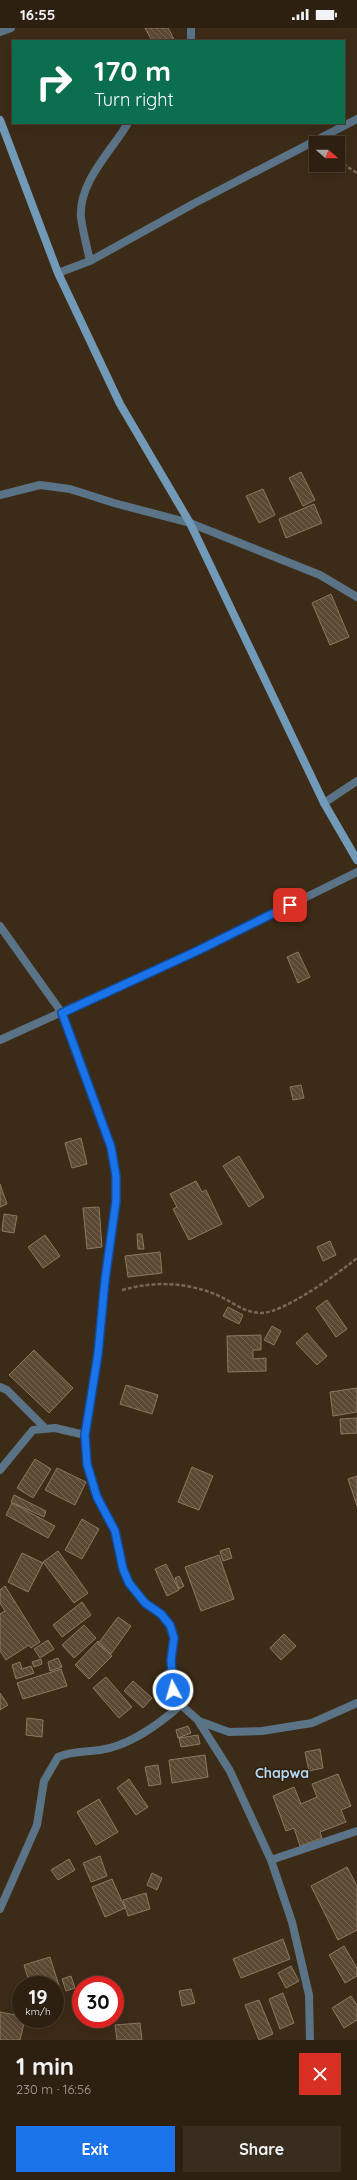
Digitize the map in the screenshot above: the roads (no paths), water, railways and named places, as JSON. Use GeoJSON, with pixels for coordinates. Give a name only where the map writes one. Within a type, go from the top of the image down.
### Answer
{"type":"FeatureCollection","features":[{"type":"Feature","properties":{"kind":"street"},"geometry":{"type":"LineString","coordinates":[[0,32],[11,28]]}},
{"type":"Feature","properties":{"kind":"street"},"geometry":{"type":"LineString","coordinates":[[191,28],[191,40]]}},
{"type":"Feature","properties":{"kind":"street"},"geometry":{"type":"LineString","coordinates":[[58,273],[90,261],[193,204],[357,119]]}},
{"type":"Feature","properties":{"kind":"street"},"geometry":{"type":"LineString","coordinates":[[0,120],[58,273],[120,404],[190,523],[324,803],[357,860]]}},
{"type":"Feature","properties":{"kind":"street"},"geometry":{"type":"LineString","coordinates":[[90,261],[81,218],[85,193],[94,174],[127,124]]}},
{"type":"Feature","properties":{"kind":"street"},"geometry":{"type":"LineString","coordinates":[[0,495],[40,485],[70,489],[190,523],[320,576],[357,597]]}},
{"type":"Feature","properties":{"kind":"street"},"geometry":{"type":"LineString","coordinates":[[324,803],[357,781]]}},
{"type":"Feature","properties":{"kind":"street"},"geometry":{"type":"LineString","coordinates":[[0,1040],[197,951],[357,872]]}},
{"type":"Feature","properties":{"kind":"street"},"geometry":{"type":"LineString","coordinates":[[0,926],[62,1013],[111,1147],[116,1176],[116,1201],[98,1354],[85,1435],[87,1464],[97,1497],[115,1531],[123,1569],[129,1583],[145,1603],[161,1614],[170,1625],[174,1638],[171,1678],[173,1690],[181,1705],[199,1721],[230,1771],[271,1860],[292,1922],[309,1995],[310,2040]]}},
{"type":"Feature","properties":{"kind":"street"},"geometry":{"type":"LineString","coordinates":[[0,1387],[7,1390],[45,1428]]}},
{"type":"Feature","properties":{"kind":"street"},"geometry":{"type":"LineString","coordinates":[[0,1470],[33,1430],[56,1428],[85,1435]]}},
{"type":"Feature","properties":{"kind":"street"},"geometry":{"type":"LineString","coordinates":[[199,1721],[229,1732],[262,1731],[312,1723],[357,1703]]}},
{"type":"Feature","properties":{"kind":"street"},"geometry":{"type":"LineString","coordinates":[[0,1909],[37,1825],[44,1781],[58,1757],[74,1752],[101,1750],[125,1742],[163,1720],[181,1705]]}},
{"type":"Feature","properties":{"kind":"street"},"geometry":{"type":"LineString","coordinates":[[271,1860],[357,1831]]}},
{"type":"Feature","properties":{"kind":"district","name":"Chapwa"},"geometry":{"type":"Point","coordinates":[282,1773]}}]}
